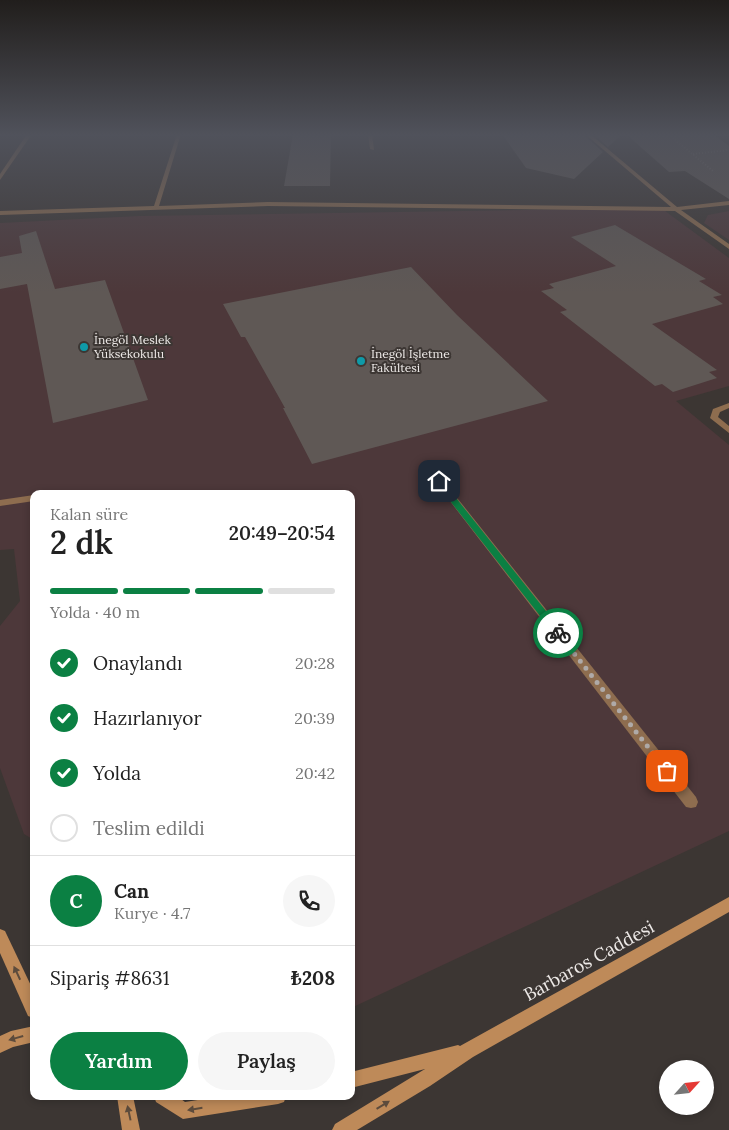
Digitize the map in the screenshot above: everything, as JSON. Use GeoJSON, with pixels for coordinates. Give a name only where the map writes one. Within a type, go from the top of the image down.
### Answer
{"type":"FeatureCollection","features":[{"type":"Feature","properties":{"kind":"main road","name":"Barbaros Caddesi"},"geometry":{"type":"LineString","coordinates":[[467,1051],[729,904]]}},
{"type":"Feature","properties":{"kind":"main road"},"geometry":{"type":"LineString","coordinates":[[0,936],[30,1001]]}},
{"type":"Feature","properties":{"kind":"main road"},"geometry":{"type":"LineString","coordinates":[[0,1045],[11,1039],[30,1035]]}},
{"type":"Feature","properties":{"kind":"main road"},"geometry":{"type":"LineString","coordinates":[[355,1079],[467,1051]]}},
{"type":"Feature","properties":{"kind":"main road"},"geometry":{"type":"LineString","coordinates":[[341,1130],[424,1080],[467,1051]]}},
{"type":"Feature","properties":{"kind":"main road"},"geometry":{"type":"LineString","coordinates":[[126,1100],[131,1130]]}},
{"type":"Feature","properties":{"kind":"main road"},"geometry":{"type":"LineString","coordinates":[[168,1100],[183,1111],[253,1100]]}},
{"type":"Feature","properties":{"kind":"street"},"geometry":{"type":"LineString","coordinates":[[156,207],[162,187]]}},
{"type":"Feature","properties":{"kind":"street"},"geometry":{"type":"LineString","coordinates":[[650,187],[676,209],[729,247]]}},
{"type":"Feature","properties":{"kind":"street"},"geometry":{"type":"LineString","coordinates":[[0,214],[268,204],[676,209],[729,203]]}},
{"type":"Feature","properties":{"kind":"street"},"geometry":{"type":"LineString","coordinates":[[729,405],[716,412],[714,418],[729,430]]}},
{"type":"Feature","properties":{"kind":"street"},"geometry":{"type":"LineString","coordinates":[[439,481],[691,802]]}},
{"type":"Feature","properties":{"kind":"street"},"geometry":{"type":"LineString","coordinates":[[0,502],[30,498]]}},
{"type":"Feature","properties":{"kind":"shaded area"},"geometry":{"type":"Polygon","coordinates":[[[661,208],[729,258],[729,386],[676,401],[729,445],[729,831],[355,1006],[355,490],[30,490],[30,838],[24,834],[0,768],[0,626],[20,601],[14,549],[0,550],[0,223],[139,216],[661,208]]]}},
{"type":"Feature","properties":{"kind":"shaded area"},"geometry":{"type":"Polygon","coordinates":[[[729,211],[729,240],[704,223],[708,215],[729,211]]]}},
{"type":"Feature","properties":{"kind":"building"},"geometry":{"type":"Polygon","coordinates":[[[710,187],[729,187],[729,199],[710,187]]]}},
{"type":"Feature","properties":{"kind":"building"},"geometry":{"type":"Polygon","coordinates":[[[615,225],[706,279],[699,281],[722,295],[713,297],[723,304],[652,324],[717,370],[709,372],[717,378],[673,392],[662,384],[655,386],[560,312],[567,310],[541,291],[554,288],[549,284],[616,266],[571,237],[615,225]]]}},
{"type":"Feature","properties":{"kind":"building","name":"İnegöl Meslek Yüksekokulu"},"geometry":{"type":"Polygon","coordinates":[[[36,231],[55,289],[105,280],[148,400],[53,423],[27,284],[0,289],[0,257],[22,253],[19,236],[36,231]]]}},
{"type":"Feature","properties":{"kind":"building","name":"İnegöl İşletme Fakültesi"},"geometry":{"type":"Polygon","coordinates":[[[411,267],[457,315],[548,401],[312,464],[283,408],[285,408],[245,337],[241,337],[223,304],[411,267]]]}},
{"type":"Feature","properties":{"kind":"way so far"},"geometry":{"type":"LineString","coordinates":[[558,633],[667,771]]}},
{"type":"Feature","properties":{"kind":"place","name":"İnegöl Meslek Yüksekokulu"},"geometry":{"type":"Point","coordinates":[84,347]}},
{"type":"Feature","properties":{"kind":"place","name":"İnegöl İşletme Fakültesi"},"geometry":{"type":"Point","coordinates":[361,361]}},
{"type":"Feature","properties":{"kind":"route"},"geometry":{"type":"LineString","coordinates":[[439,481],[558,633]]}}]}
